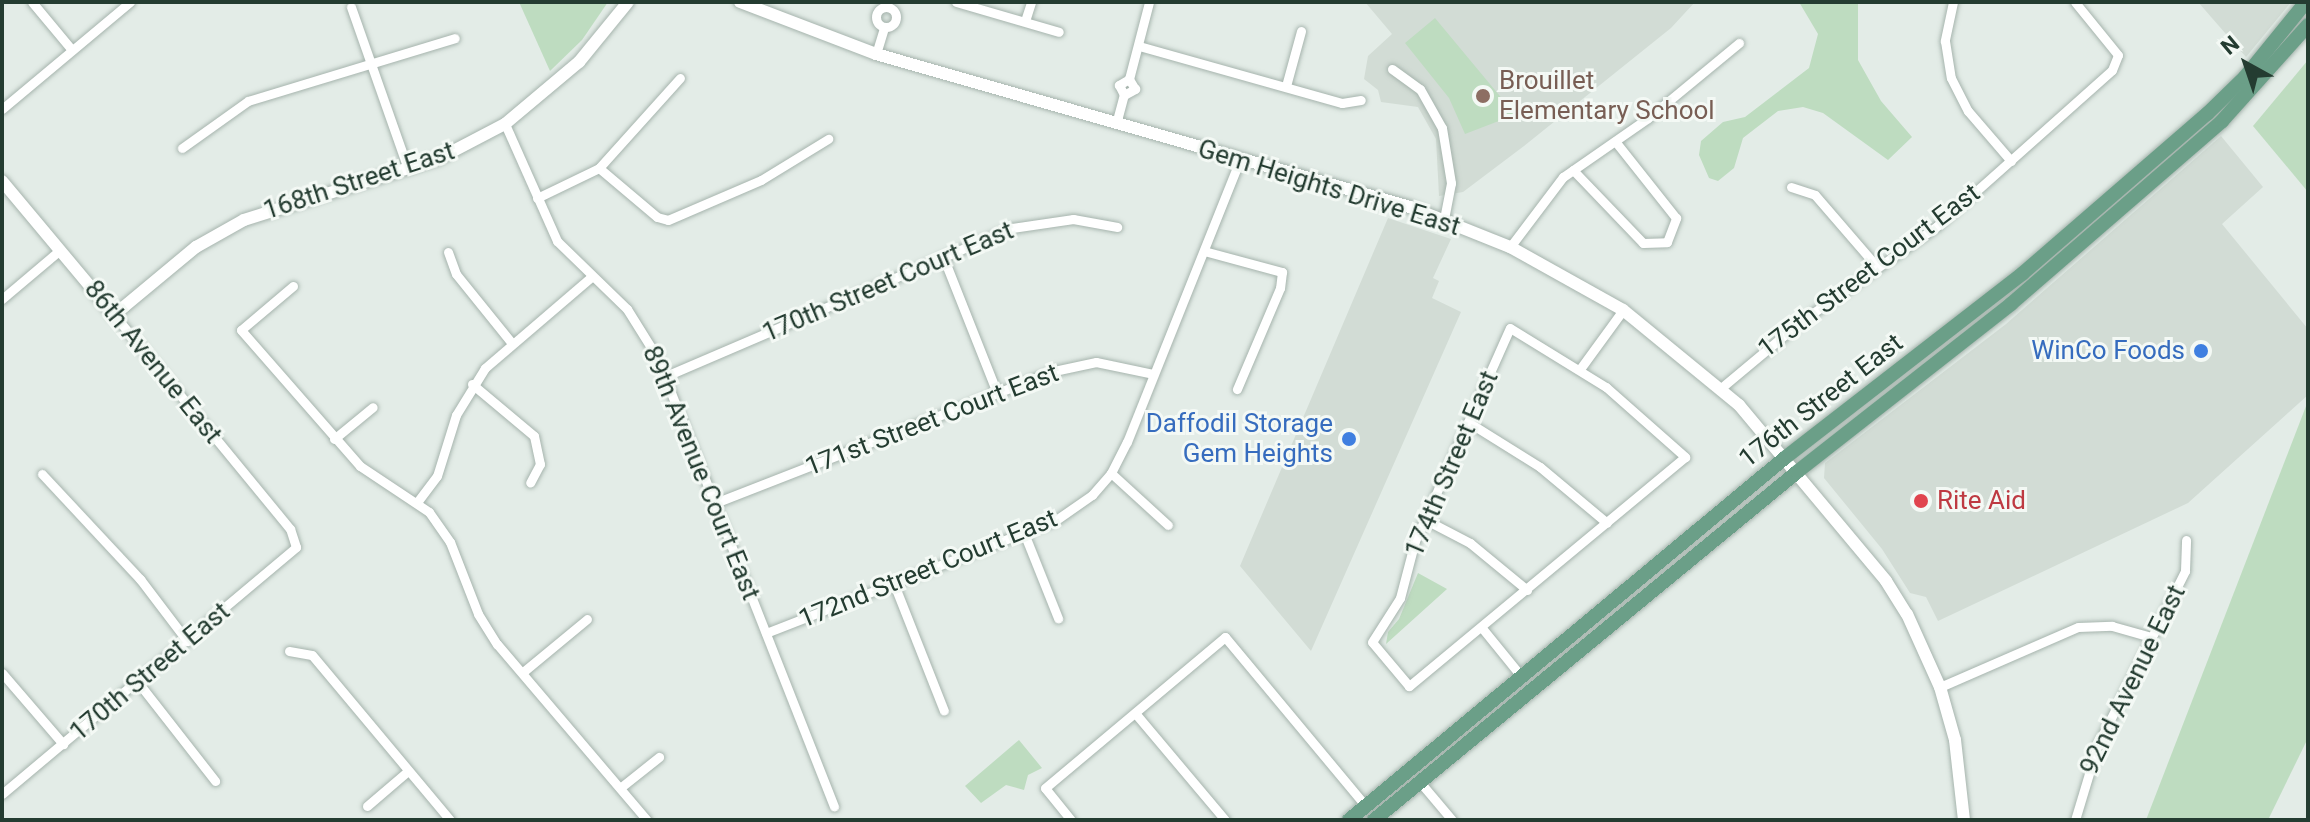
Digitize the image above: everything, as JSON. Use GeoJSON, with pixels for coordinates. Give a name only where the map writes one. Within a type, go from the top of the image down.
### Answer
{"type":"FeatureCollection","features":[{"type":"Feature","properties":{"kind":"main road","name":"176th Street East"},"geometry":{"type":"LineString","coordinates":[[1349,820],[1363,813],[1521,676],[1786,457],[2022,274],[2207,114],[2245,77],[2306,2]]}},
{"type":"Feature","properties":{"kind":"main road","name":"176th Street East"},"geometry":{"type":"LineString","coordinates":[[1374,820],[1797,472],[2011,304],[2166,172],[2260,84],[2308,25]]}},
{"type":"Feature","properties":{"kind":"main road"},"geometry":{"type":"LineString","coordinates":[[1420,782],[1419,772],[1469,728],[1488,704]]}},
{"type":"Feature","properties":{"kind":"street"},"geometry":{"type":"LineString","coordinates":[[32,2],[72,50]]}},
{"type":"Feature","properties":{"kind":"street"},"geometry":{"type":"LineString","coordinates":[[2,109],[130,2]]}},
{"type":"Feature","properties":{"kind":"street","name":"168th Street East"},"geometry":{"type":"LineString","coordinates":[[114,315],[196,247],[244,220],[408,169],[505,124],[579,62],[628,2]]}},
{"type":"Feature","properties":{"kind":"street","name":"Gem Heights Drive East"},"geometry":{"type":"LineString","coordinates":[[740,2],[876,54],[1444,219],[1510,247],[1623,310],[1721,388],[1786,457],[1886,581],[1907,614],[1940,687],[1955,740],[1964,820]]}},
{"type":"Feature","properties":{"kind":"street"},"geometry":{"type":"LineString","coordinates":[[956,2],[1059,32]]}},
{"type":"Feature","properties":{"kind":"street"},"geometry":{"type":"LineString","coordinates":[[1025,21],[1031,2]]}},
{"type":"Feature","properties":{"kind":"street"},"geometry":{"type":"LineString","coordinates":[[1116,124],[1124,95],[1135,89],[1129,79],[1149,2]]}},
{"type":"Feature","properties":{"kind":"street"},"geometry":{"type":"LineString","coordinates":[[1953,2],[1946,24],[1947,66],[1958,97],[2011,161]]}},
{"type":"Feature","properties":{"kind":"street","name":"175th Street Court East"},"geometry":{"type":"LineString","coordinates":[[1721,388],[1800,322],[1878,268],[2011,161],[2112,70],[2118,55],[2075,2]]}},
{"type":"Feature","properties":{"kind":"street"},"geometry":{"type":"LineString","coordinates":[[876,54],[884,27],[897,20],[890,4]]}},
{"type":"Feature","properties":{"kind":"street"},"geometry":{"type":"LineString","coordinates":[[351,7],[408,169]]}},
{"type":"Feature","properties":{"kind":"street"},"geometry":{"type":"LineString","coordinates":[[1286,86],[1301,31]]}},
{"type":"Feature","properties":{"kind":"street"},"geometry":{"type":"LineString","coordinates":[[182,148],[248,101],[374,67],[455,38]]}},
{"type":"Feature","properties":{"kind":"street"},"geometry":{"type":"LineString","coordinates":[[1510,247],[1547,191],[1739,43]]}},
{"type":"Feature","properties":{"kind":"street"},"geometry":{"type":"LineString","coordinates":[[1139,46],[1342,103],[1361,100]]}},
{"type":"Feature","properties":{"kind":"street"},"geometry":{"type":"LineString","coordinates":[[1392,69],[1420,89],[1442,128],[1451,183],[1444,219]]}},
{"type":"Feature","properties":{"kind":"street"},"geometry":{"type":"LineString","coordinates":[[537,198],[599,168],[680,78]]}},
{"type":"Feature","properties":{"kind":"street","name":"89th Avenue Court East"},"geometry":{"type":"LineString","coordinates":[[505,124],[557,241],[590,278],[635,319],[666,376],[834,806]]}},
{"type":"Feature","properties":{"kind":"street"},"geometry":{"type":"LineString","coordinates":[[599,168],[657,217],[668,220],[761,180],[828,139]]}},
{"type":"Feature","properties":{"kind":"street"},"geometry":{"type":"LineString","coordinates":[[1573,170],[1643,243],[1667,242],[1676,218],[1615,141]]}},
{"type":"Feature","properties":{"kind":"street","name":"172nd Street Court East"},"geometry":{"type":"LineString","coordinates":[[766,633],[1024,533],[1074,509],[1111,473],[1240,160]]}},
{"type":"Feature","properties":{"kind":"street","name":"86th Avenue East"},"geometry":{"type":"LineString","coordinates":[[2,181],[290,529],[296,547]]}},
{"type":"Feature","properties":{"kind":"street"},"geometry":{"type":"LineString","coordinates":[[1791,187],[1825,204],[1878,268]]}},
{"type":"Feature","properties":{"kind":"street","name":"170th Street Court East"},"geometry":{"type":"LineString","coordinates":[[666,376],[1027,224],[1073,219],[1117,227]]}},
{"type":"Feature","properties":{"kind":"street"},"geometry":{"type":"LineString","coordinates":[[2,299],[60,250]]}},
{"type":"Feature","properties":{"kind":"street"},"geometry":{"type":"LineString","coordinates":[[1204,251],[1282,272],[1280,288],[1237,389]]}},
{"type":"Feature","properties":{"kind":"street"},"geometry":{"type":"LineString","coordinates":[[448,252],[456,274],[510,341]]}},
{"type":"Feature","properties":{"kind":"street"},"geometry":{"type":"LineString","coordinates":[[944,259],[997,393]]}},
{"type":"Feature","properties":{"kind":"street"},"geometry":{"type":"LineString","coordinates":[[418,501],[437,476],[456,415],[472,384],[510,341],[590,278]]}},
{"type":"Feature","properties":{"kind":"street"},"geometry":{"type":"LineString","coordinates":[[293,286],[241,330],[360,466],[418,501],[450,542],[484,624],[647,820]]}},
{"type":"Feature","properties":{"kind":"street"},"geometry":{"type":"LineString","coordinates":[[1521,676],[1482,628],[1685,457],[1640,414],[1580,369],[1623,310]]}},
{"type":"Feature","properties":{"kind":"street","name":"174th Street East"},"geometry":{"type":"LineString","coordinates":[[1482,628],[1409,686],[1372,642],[1400,598],[1424,519],[1510,328],[1580,369]]}},
{"type":"Feature","properties":{"kind":"street","name":"171st Street Court East"},"geometry":{"type":"LineString","coordinates":[[715,503],[997,393],[1096,362],[1153,374]]}},
{"type":"Feature","properties":{"kind":"street"},"geometry":{"type":"LineString","coordinates":[[472,384],[534,436],[540,464],[530,483]]}},
{"type":"Feature","properties":{"kind":"street"},"geometry":{"type":"LineString","coordinates":[[334,439],[373,407]]}},
{"type":"Feature","properties":{"kind":"street"},"geometry":{"type":"LineString","coordinates":[[1468,422],[1540,467],[1607,523]]}},
{"type":"Feature","properties":{"kind":"street"},"geometry":{"type":"LineString","coordinates":[[1111,473],[1168,525]]}},
{"type":"Feature","properties":{"kind":"street"},"geometry":{"type":"LineString","coordinates":[[42,474],[140,579],[187,641]]}},
{"type":"Feature","properties":{"kind":"street"},"geometry":{"type":"LineString","coordinates":[[1424,519],[1486,554],[1527,590]]}},
{"type":"Feature","properties":{"kind":"street"},"geometry":{"type":"LineString","coordinates":[[1024,533],[1058,618]]}},
{"type":"Feature","properties":{"kind":"street","name":"92nd Avenue East"},"geometry":{"type":"LineString","coordinates":[[2075,820],[2098,744],[2190,560],[2186,540]]}},
{"type":"Feature","properties":{"kind":"street","name":"170th Street East"},"geometry":{"type":"LineString","coordinates":[[2,794],[296,547]]}},
{"type":"Feature","properties":{"kind":"street"},"geometry":{"type":"LineString","coordinates":[[894,584],[944,711]]}},
{"type":"Feature","properties":{"kind":"street"},"geometry":{"type":"LineString","coordinates":[[523,672],[587,619]]}},
{"type":"Feature","properties":{"kind":"street"},"geometry":{"type":"LineString","coordinates":[[1940,687],[2078,627],[2112,626],[2151,637]]}},
{"type":"Feature","properties":{"kind":"street"},"geometry":{"type":"LineString","coordinates":[[1071,820],[1045,788],[1225,637],[1363,813]]}},
{"type":"Feature","properties":{"kind":"street"},"geometry":{"type":"LineString","coordinates":[[289,651],[312,655],[450,820]]}},
{"type":"Feature","properties":{"kind":"street"},"geometry":{"type":"LineString","coordinates":[[2,673],[63,744]]}},
{"type":"Feature","properties":{"kind":"street"},"geometry":{"type":"LineString","coordinates":[[137,681],[215,781]]}},
{"type":"Feature","properties":{"kind":"street"},"geometry":{"type":"LineString","coordinates":[[1135,713],[1225,820]]}},
{"type":"Feature","properties":{"kind":"street"},"geometry":{"type":"LineString","coordinates":[[620,788],[659,757]]}},
{"type":"Feature","properties":{"kind":"street"},"geometry":{"type":"LineString","coordinates":[[367,806],[408,771]]}},
{"type":"Feature","properties":{"kind":"street"},"geometry":{"type":"LineString","coordinates":[[1420,782],[1452,820]]}},
{"type":"Feature","properties":{"kind":"shaded area","name":"Brouillet Elementary School"},"geometry":{"type":"Polygon","coordinates":[[[1365,2],[1695,2],[1671,28],[1524,146],[1463,192],[1439,196],[1436,139],[1418,107],[1381,102],[1378,90],[1364,79],[1368,56],[1392,34],[1365,2]]]}},
{"type":"Feature","properties":{"kind":"shaded area"},"geometry":{"type":"Polygon","coordinates":[[[2198,2],[2291,2],[2246,57],[2198,2]]]}},
{"type":"Feature","properties":{"kind":"shaded area"},"geometry":{"type":"Polygon","coordinates":[[[2221,136],[2263,187],[2222,224],[2308,329],[2308,395],[2188,503],[1938,621],[1926,597],[1910,593],[1882,549],[1824,478],[1825,463],[2006,324],[2221,136]]]}},
{"type":"Feature","properties":{"kind":"shaded area","name":"Daffodil Storage Gem Heights"},"geometry":{"type":"Polygon","coordinates":[[[1388,218],[1451,239],[1433,278],[1439,281],[1432,298],[1461,312],[1311,651],[1240,566],[1388,218]]]}},
{"type":"Feature","properties":{"kind":"green space"},"geometry":{"type":"Polygon","coordinates":[[[519,2],[608,2],[582,40],[550,71],[519,2]]]}},
{"type":"Feature","properties":{"kind":"green space"},"geometry":{"type":"Polygon","coordinates":[[[1799,2],[1858,2],[1858,60],[1881,101],[1912,137],[1888,160],[1823,113],[1803,107],[1778,111],[1743,138],[1734,168],[1718,181],[1709,178],[1699,155],[1701,141],[1723,122],[1745,117],[1809,68],[1818,34],[1799,2]]]}},
{"type":"Feature","properties":{"kind":"green space"},"geometry":{"type":"Polygon","coordinates":[[[1435,18],[1517,114],[1465,134],[1449,98],[1405,43],[1435,18]]]}},
{"type":"Feature","properties":{"kind":"green space"},"geometry":{"type":"Polygon","coordinates":[[[2308,60],[2308,192],[2253,126],[2308,60]]]}},
{"type":"Feature","properties":{"kind":"green space"},"geometry":{"type":"Polygon","coordinates":[[[2308,401],[2308,738],[2268,820],[2146,820],[2308,401]]]}},
{"type":"Feature","properties":{"kind":"green space"},"geometry":{"type":"Polygon","coordinates":[[[1418,573],[1447,589],[1386,644],[1388,632],[1399,619],[1418,573]]]}},
{"type":"Feature","properties":{"kind":"green space"},"geometry":{"type":"Polygon","coordinates":[[[1019,740],[1042,768],[1028,775],[1024,790],[1006,785],[981,803],[965,786],[1019,740]]]}},
{"type":"Feature","properties":{"kind":"place","name":"Brouillet Elementary School"},"geometry":{"type":"Point","coordinates":[1483,96]}},
{"type":"Feature","properties":{"kind":"place","name":"WinCo Foods"},"geometry":{"type":"Point","coordinates":[2201,351]}},
{"type":"Feature","properties":{"kind":"place","name":"Daffodil Storage Gem Heights"},"geometry":{"type":"Point","coordinates":[1349,439]}},
{"type":"Feature","properties":{"kind":"place","name":"Rite Aid"},"geometry":{"type":"Point","coordinates":[1921,501]}}]}
